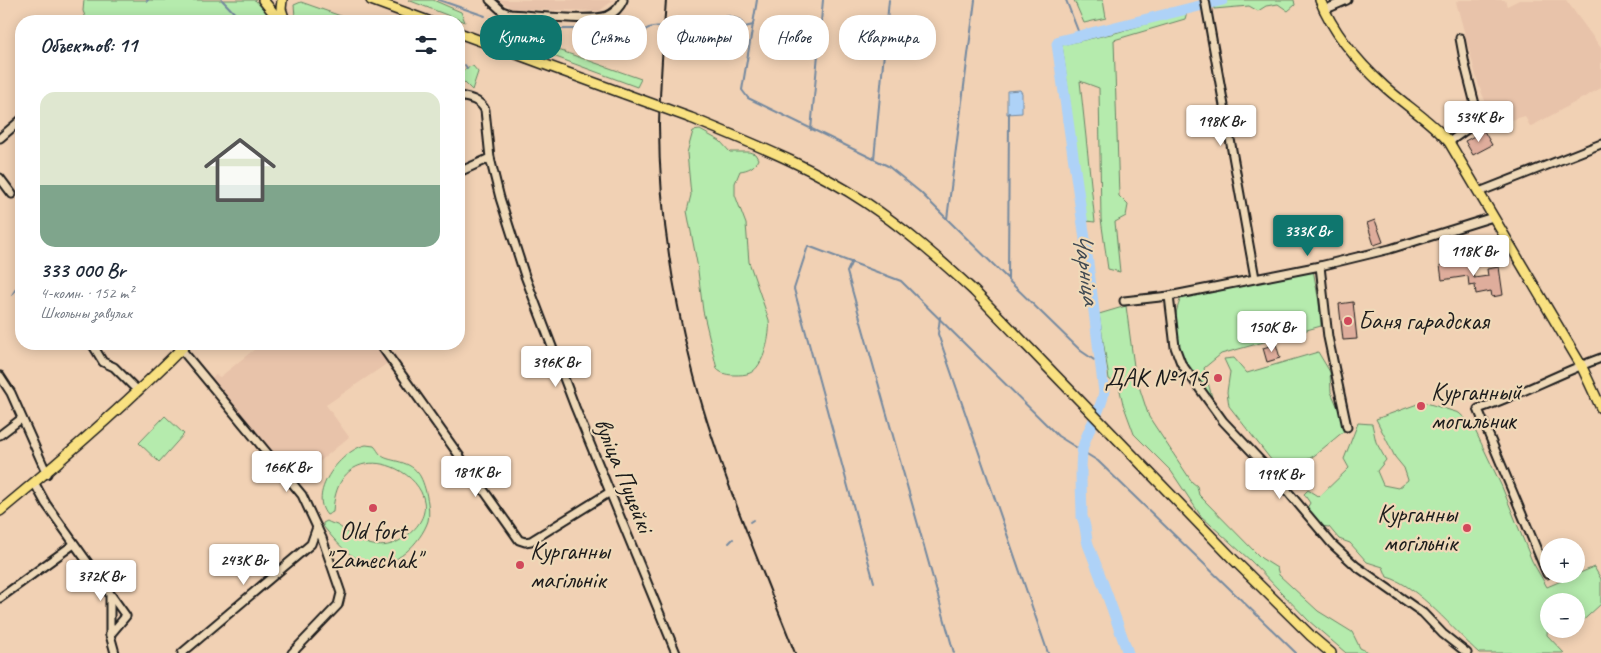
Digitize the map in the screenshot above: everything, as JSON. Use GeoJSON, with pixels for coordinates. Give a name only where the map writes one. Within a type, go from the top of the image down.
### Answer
{"type":"FeatureCollection","features":[{"type":"Feature","properties":{"kind":"main road"},"geometry":{"type":"LineString","coordinates":[[263,0],[275,15]]}},
{"type":"Feature","properties":{"kind":"main road"},"geometry":{"type":"LineString","coordinates":[[282,0],[281,9],[283,15]]}},
{"type":"Feature","properties":{"kind":"main road"},"geometry":{"type":"LineString","coordinates":[[371,0],[412,15]]}},
{"type":"Feature","properties":{"kind":"main road"},"geometry":{"type":"LineString","coordinates":[[1320,0],[1324,10],[1366,68],[1385,87],[1430,122],[1449,142],[1581,365],[1601,408]]}},
{"type":"Feature","properties":{"kind":"main road"},"geometry":{"type":"LineString","coordinates":[[465,35],[691,118],[774,152],[865,201],[895,223],[974,291],[1233,559],[1330,653]]}},
{"type":"Feature","properties":{"kind":"main road"},"geometry":{"type":"LineString","coordinates":[[0,511],[47,474],[180,350]]}},
{"type":"Feature","properties":{"kind":"street"},"geometry":{"type":"LineString","coordinates":[[490,0],[502,11],[510,14],[584,18],[605,16],[620,6],[624,0]]}},
{"type":"Feature","properties":{"kind":"street"},"geometry":{"type":"LineString","coordinates":[[1205,0],[1255,278]]}},
{"type":"Feature","properties":{"kind":"street"},"geometry":{"type":"LineString","coordinates":[[1324,10],[1347,0]]}},
{"type":"Feature","properties":{"kind":"street"},"geometry":{"type":"LineString","coordinates":[[1449,142],[1477,122],[1477,112],[1460,38]]}},
{"type":"Feature","properties":{"kind":"street","name":"вуліца Пуцейкі"},"geometry":{"type":"LineString","coordinates":[[465,97],[482,103],[485,110],[490,158],[503,208],[525,276],[676,653]]}},
{"type":"Feature","properties":{"kind":"street"},"geometry":{"type":"LineString","coordinates":[[0,138],[15,125]]}},
{"type":"Feature","properties":{"kind":"street"},"geometry":{"type":"LineString","coordinates":[[1479,192],[1601,144]]}},
{"type":"Feature","properties":{"kind":"street"},"geometry":{"type":"LineString","coordinates":[[465,169],[490,158]]}},
{"type":"Feature","properties":{"kind":"street"},"geometry":{"type":"LineString","coordinates":[[0,178],[12,194]]}},
{"type":"Feature","properties":{"kind":"street"},"geometry":{"type":"LineString","coordinates":[[1124,302],[1169,296],[1320,266],[1390,249],[1493,217]]}},
{"type":"Feature","properties":{"kind":"street"},"geometry":{"type":"LineString","coordinates":[[1320,266],[1328,337],[1347,427]]}},
{"type":"Feature","properties":{"kind":"street"},"geometry":{"type":"LineString","coordinates":[[1169,296],[1175,347],[1181,363],[1223,421],[1273,474],[1332,544],[1356,566],[1423,613],[1443,634],[1466,653]]}},
{"type":"Feature","properties":{"kind":"street"},"geometry":{"type":"LineString","coordinates":[[95,350],[103,362],[114,367],[138,391]]}},
{"type":"Feature","properties":{"kind":"street"},"geometry":{"type":"LineString","coordinates":[[187,350],[302,495],[317,527],[341,593],[338,605],[292,653]]}},
{"type":"Feature","properties":{"kind":"street"},"geometry":{"type":"LineString","coordinates":[[384,350],[519,540],[531,541],[610,492]]}},
{"type":"Feature","properties":{"kind":"street"},"geometry":{"type":"LineString","coordinates":[[1540,557],[1478,409],[1526,391],[1581,365],[1601,358]]}},
{"type":"Feature","properties":{"kind":"street"},"geometry":{"type":"LineString","coordinates":[[0,376],[11,393],[47,474]]}},
{"type":"Feature","properties":{"kind":"street"},"geometry":{"type":"LineString","coordinates":[[0,435],[21,419]]}},
{"type":"Feature","properties":{"kind":"street"},"geometry":{"type":"LineString","coordinates":[[35,484],[74,544],[126,616],[110,635]]}},
{"type":"Feature","properties":{"kind":"street"},"geometry":{"type":"LineString","coordinates":[[182,653],[311,544],[317,527]]}},
{"type":"Feature","properties":{"kind":"street"},"geometry":{"type":"LineString","coordinates":[[0,598],[74,544]]}},
{"type":"Feature","properties":{"kind":"street"},"geometry":{"type":"LineString","coordinates":[[110,595],[110,635],[114,653]]}},
{"type":"Feature","properties":{"kind":"shaded area"},"geometry":{"type":"Polygon","coordinates":[[[499,0],[614,0],[599,11],[513,9],[499,0]]]}},
{"type":"Feature","properties":{"kind":"shaded area"},"geometry":{"type":"Polygon","coordinates":[[[1460,0],[1505,0],[1507,6],[1519,0],[1566,0],[1601,48],[1601,88],[1530,127],[1525,116],[1495,125],[1479,86],[1456,2],[1460,0]]]}},
{"type":"Feature","properties":{"kind":"shaded area"},"geometry":{"type":"Polygon","coordinates":[[[254,350],[379,350],[388,363],[326,405],[349,437],[294,483],[211,378],[216,375],[220,377],[254,350]]]}},
{"type":"Feature","properties":{"kind":"green space"},"geometry":{"type":"Polygon","coordinates":[[[84,0],[255,0],[269,15],[85,15],[84,0]]]}},
{"type":"Feature","properties":{"kind":"green space"},"geometry":{"type":"Polygon","coordinates":[[[408,0],[433,0],[461,12],[462,15],[447,15],[408,0]]]}},
{"type":"Feature","properties":{"kind":"green space"},"geometry":{"type":"Polygon","coordinates":[[[1074,0],[1103,0],[1106,18],[1084,23],[1074,0]]]}},
{"type":"Feature","properties":{"kind":"green space"},"geometry":{"type":"Polygon","coordinates":[[[1214,0],[1294,0],[1295,5],[1288,11],[1278,4],[1266,6],[1258,11],[1249,6],[1214,9],[1214,0]]]}},
{"type":"Feature","properties":{"kind":"green space"},"geometry":{"type":"Polygon","coordinates":[[[301,2],[338,15],[295,15],[294,5],[301,2]]]}},
{"type":"Feature","properties":{"kind":"green space"},"geometry":{"type":"Polygon","coordinates":[[[1187,12],[1185,19],[1114,40],[1119,196],[1128,205],[1126,216],[1115,222],[1120,272],[1108,269],[1101,219],[1099,88],[1080,81],[1095,222],[1086,221],[1062,45],[1115,33],[1187,12]]]}},
{"type":"Feature","properties":{"kind":"green space"},"geometry":{"type":"Polygon","coordinates":[[[562,51],[572,55],[572,60],[587,60],[641,79],[637,87],[562,59],[562,51]]]}},
{"type":"Feature","properties":{"kind":"green space"},"geometry":{"type":"Polygon","coordinates":[[[473,66],[478,72],[472,90],[465,83],[465,70],[473,66]]]}},
{"type":"Feature","properties":{"kind":"green space"},"geometry":{"type":"Polygon","coordinates":[[[700,130],[720,141],[730,152],[749,152],[755,154],[758,159],[751,168],[740,171],[735,183],[735,195],[746,224],[749,262],[769,320],[769,326],[768,341],[763,357],[755,370],[744,375],[728,374],[717,369],[703,311],[697,263],[687,211],[691,195],[687,153],[693,131],[700,130]]]}},
{"type":"Feature","properties":{"kind":"green space"},"geometry":{"type":"Polygon","coordinates":[[[1313,270],[1321,326],[1221,354],[1204,368],[1213,401],[1185,362],[1174,338],[1175,316],[1182,296],[1313,270]]]}},
{"type":"Feature","properties":{"kind":"green space"},"geometry":{"type":"Polygon","coordinates":[[[1126,306],[1135,374],[1149,417],[1192,482],[1197,486],[1199,495],[1261,558],[1277,568],[1279,575],[1318,611],[1352,632],[1360,648],[1370,653],[1346,653],[1309,621],[1251,561],[1201,516],[1171,471],[1134,434],[1123,404],[1119,386],[1109,379],[1099,314],[1126,306]]]}},
{"type":"Feature","properties":{"kind":"green space"},"geometry":{"type":"Polygon","coordinates":[[[1318,352],[1330,372],[1331,392],[1342,417],[1344,431],[1315,455],[1283,475],[1229,406],[1227,392],[1230,372],[1224,359],[1234,358],[1247,373],[1318,352]]]}},
{"type":"Feature","properties":{"kind":"green space"},"geometry":{"type":"Polygon","coordinates":[[[1423,402],[1459,413],[1473,426],[1502,487],[1532,561],[1540,575],[1540,583],[1545,583],[1547,587],[1556,583],[1585,583],[1585,571],[1594,567],[1601,579],[1601,604],[1585,619],[1585,593],[1540,593],[1540,638],[1550,638],[1564,653],[1479,653],[1436,610],[1411,589],[1387,577],[1383,567],[1367,562],[1350,543],[1339,539],[1329,527],[1320,526],[1307,508],[1310,503],[1304,494],[1308,490],[1319,497],[1349,468],[1344,459],[1358,423],[1372,424],[1376,442],[1386,460],[1377,471],[1383,485],[1398,488],[1408,480],[1404,468],[1395,457],[1376,419],[1423,402]]]}},
{"type":"Feature","properties":{"kind":"green space"},"geometry":{"type":"Polygon","coordinates":[[[165,416],[184,434],[159,462],[139,443],[165,416]]]}},
{"type":"Feature","properties":{"kind":"green space"},"geometry":{"type":"Polygon","coordinates":[[[366,445],[374,446],[380,454],[388,459],[414,468],[423,482],[428,503],[428,521],[420,537],[406,552],[397,558],[379,564],[363,562],[350,554],[338,544],[323,526],[323,523],[327,521],[339,526],[363,542],[384,546],[405,537],[422,518],[424,499],[414,482],[397,469],[376,463],[356,467],[340,482],[333,512],[327,515],[322,506],[321,495],[330,473],[347,454],[366,445]]]}},
{"type":"Feature","properties":{"kind":"water"},"geometry":{"type":"Polygon","coordinates":[[[1020,90],[1022,93],[1022,113],[1007,114],[1007,91],[1020,90]]]}},
{"type":"Feature","properties":{"kind":"building"},"geometry":{"type":"Polygon","coordinates":[[[1484,131],[1492,145],[1473,155],[1465,141],[1484,131]]]}},
{"type":"Feature","properties":{"kind":"building"},"geometry":{"type":"Polygon","coordinates":[[[1375,220],[1383,242],[1374,245],[1367,223],[1375,220]]]}},
{"type":"Feature","properties":{"kind":"building"},"geometry":{"type":"Polygon","coordinates":[[[1470,260],[1474,278],[1488,276],[1487,269],[1499,267],[1503,295],[1492,297],[1491,291],[1476,294],[1475,285],[1469,286],[1468,276],[1442,280],[1440,265],[1470,260]]]}},
{"type":"Feature","properties":{"kind":"building","name":"Баня гарадская"},"geometry":{"type":"Polygon","coordinates":[[[1353,302],[1357,339],[1343,340],[1339,304],[1353,302]]]}},
{"type":"Feature","properties":{"kind":"building"},"geometry":{"type":"Polygon","coordinates":[[[1276,344],[1280,358],[1267,362],[1263,348],[1276,344]]]}},
{"type":"Feature","properties":{"kind":"waterway"},"geometry":{"type":"LineString","coordinates":[[222,0],[236,15]]}},
{"type":"Feature","properties":{"kind":"waterway"},"geometry":{"type":"LineString","coordinates":[[439,0],[482,15]]}},
{"type":"Feature","properties":{"kind":"waterway"},"geometry":{"type":"LineString","coordinates":[[757,0],[742,90],[748,98],[888,166],[920,192],[947,219]]}},
{"type":"Feature","properties":{"kind":"waterway"},"geometry":{"type":"LineString","coordinates":[[811,130],[823,0]]}},
{"type":"Feature","properties":{"kind":"waterway"},"geometry":{"type":"LineString","coordinates":[[874,159],[889,0]]}},
{"type":"Feature","properties":{"kind":"waterway"},"geometry":{"type":"LineString","coordinates":[[975,0],[947,219],[1007,278]]}},
{"type":"Feature","properties":{"kind":"waterway"},"geometry":{"type":"LineString","coordinates":[[1066,0],[1080,36]]}},
{"type":"Feature","properties":{"kind":"waterway","name":"Чарніца"},"geometry":{"type":"LineString","coordinates":[[1128,653],[1088,544],[1082,517],[1081,471],[1083,447],[1104,392],[1085,239],[1057,44],[1059,41],[1223,0]]}},
{"type":"Feature","properties":{"kind":"waterway"},"geometry":{"type":"LineString","coordinates":[[749,26],[753,25]]}},
{"type":"Feature","properties":{"kind":"waterway"},"geometry":{"type":"LineString","coordinates":[[562,29],[592,27],[592,32],[595,34],[610,29],[611,35],[617,38],[638,37],[648,28],[657,27]]}},
{"type":"Feature","properties":{"kind":"waterway"},"geometry":{"type":"LineString","coordinates":[[1009,113],[1008,280],[1081,351],[1100,364]]}},
{"type":"Feature","properties":{"kind":"waterway"},"geometry":{"type":"LineString","coordinates":[[874,582],[794,289],[808,246],[901,281],[1058,436],[1098,461],[1296,653]]}},
{"type":"Feature","properties":{"kind":"waterway"},"geometry":{"type":"LineString","coordinates":[[852,261],[847,272],[954,653]]}},
{"type":"Feature","properties":{"kind":"waterway"},"geometry":{"type":"LineString","coordinates":[[12,295],[15,290]]}},
{"type":"Feature","properties":{"kind":"waterway"},"geometry":{"type":"LineString","coordinates":[[940,317],[938,334],[1048,653]]}},
{"type":"Feature","properties":{"kind":"waterway"},"geometry":{"type":"LineString","coordinates":[[729,543],[733,539]]}},
{"type":"Feature","properties":{"kind":"railway"},"geometry":{"type":"LineString","coordinates":[[666,0],[659,125],[661,186],[668,248],[678,309],[692,368],[713,440],[739,512],[795,653]]}},
{"type":"Feature","properties":{"kind":"place","name":"Баня гарадская"},"geometry":{"type":"Point","coordinates":[1348,321]}},
{"type":"Feature","properties":{"kind":"place","name":"ДАК №115"},"geometry":{"type":"Point","coordinates":[1218,378]}},
{"type":"Feature","properties":{"kind":"place","name":"Курганный могильник"},"geometry":{"type":"Point","coordinates":[1421,406]}},
{"type":"Feature","properties":{"kind":"place","name":"Old fort \"Zamechak\""},"geometry":{"type":"Point","coordinates":[373,508]}},
{"type":"Feature","properties":{"kind":"place","name":"Курганны могільнік"},"geometry":{"type":"Point","coordinates":[1467,528]}},
{"type":"Feature","properties":{"kind":"place","name":"Курганны магільнік"},"geometry":{"type":"Point","coordinates":[520,565]}}]}
